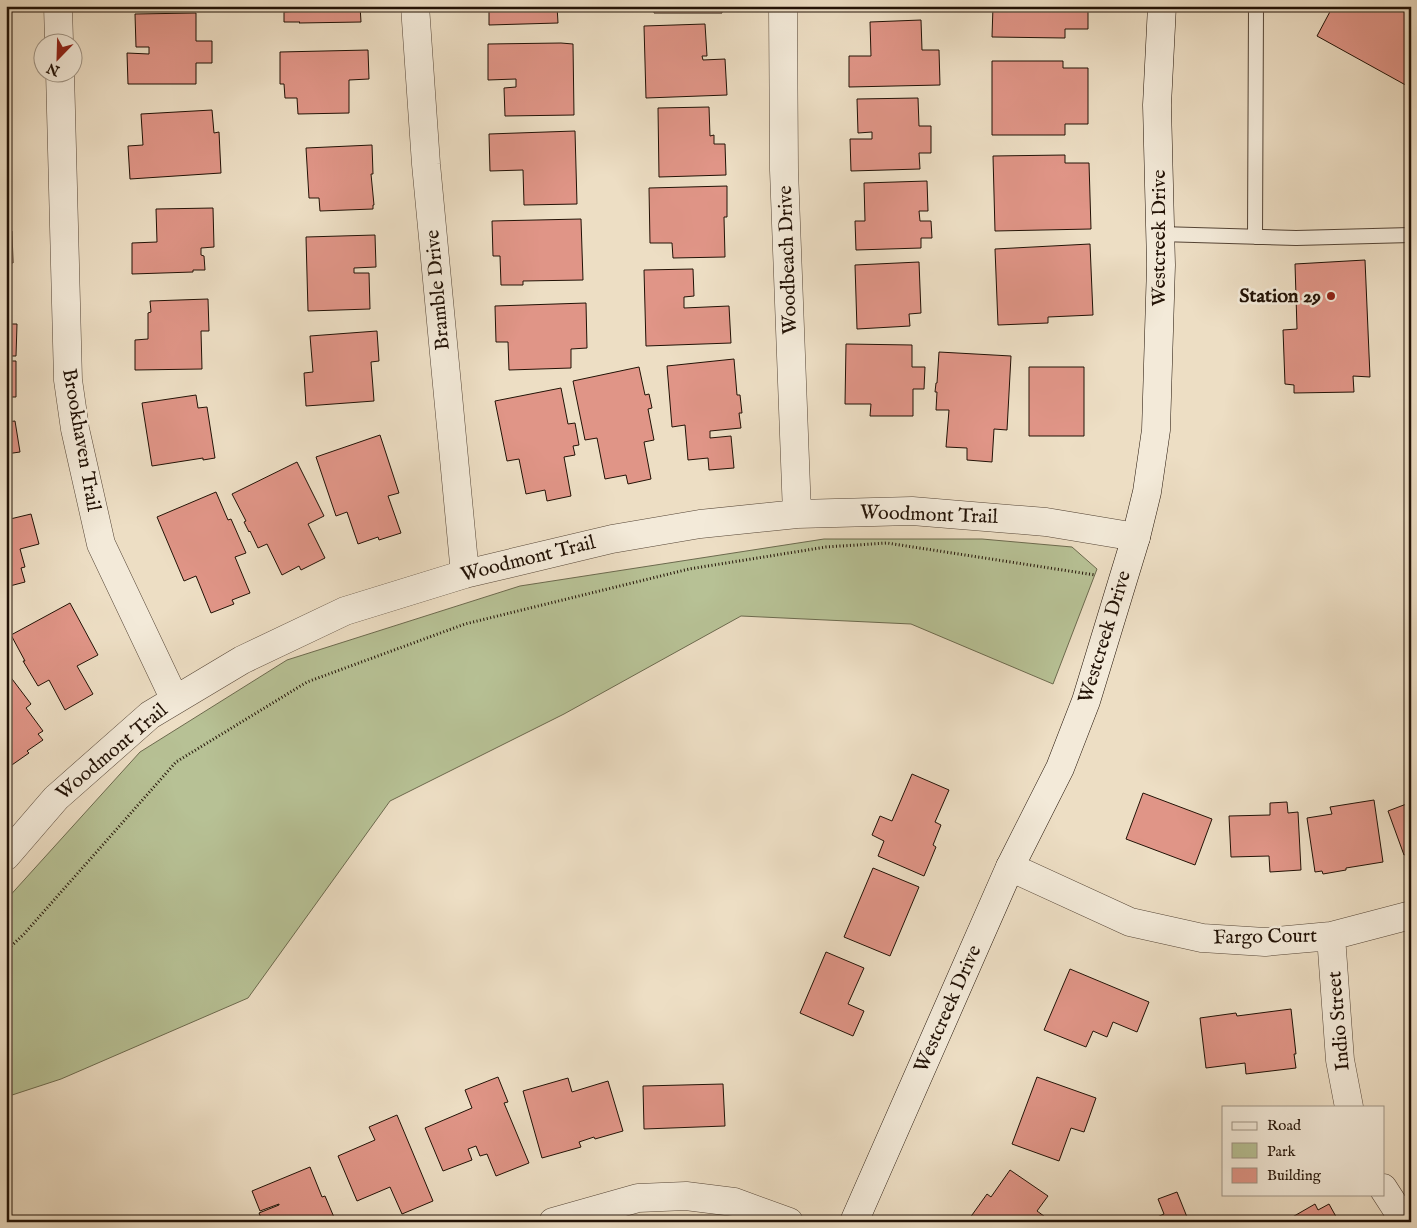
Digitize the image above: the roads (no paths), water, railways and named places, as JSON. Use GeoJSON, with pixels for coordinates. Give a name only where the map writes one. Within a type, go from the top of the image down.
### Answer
{"type":"FeatureCollection","features":[{"type":"Feature","properties":{"kind":"street"},"geometry":{"type":"LineString","coordinates":[[58,6],[59,32]]}},
{"type":"Feature","properties":{"kind":"street","name":"Bramble Drive"},"geometry":{"type":"LineString","coordinates":[[415,6],[426,164],[465,574]]}},
{"type":"Feature","properties":{"kind":"street","name":"Woodbeach Drive"},"geometry":{"type":"LineString","coordinates":[[783,6],[784,170],[797,514]]}},
{"type":"Feature","properties":{"kind":"street","name":"Westcreek Drive"},"geometry":{"type":"LineString","coordinates":[[854,1222],[1010,866],[1060,768],[1086,701],[1136,537],[1147,492],[1156,430],[1161,265],[1157,105],[1162,6]]}},
{"type":"Feature","properties":{"kind":"street","name":"Brookhaven Trail"},"geometry":{"type":"LineString","coordinates":[[60,82],[68,380],[75,429],[101,544],[175,700]]}},
{"type":"Feature","properties":{"kind":"street","name":"Woodmont Trail"},"geometry":{"type":"LineString","coordinates":[[6,856],[56,798],[150,715],[242,660],[346,611],[465,574],[612,539],[700,524],[797,514],[921,512],[1046,522],[1136,537]]}},
{"type":"Feature","properties":{"kind":"street","name":"Fargo Court"},"geometry":{"type":"LineString","coordinates":[[1010,866],[1130,922],[1202,938],[1265,942],[1332,936],[1411,915]]}},
{"type":"Feature","properties":{"kind":"street","name":"Indio Street"},"geometry":{"type":"LineString","coordinates":[[1332,936],[1340,1060],[1349,1106]]}},
{"type":"Feature","properties":{"kind":"street"},"geometry":{"type":"LineString","coordinates":[[1384,1189],[1406,1222]]}},
{"type":"Feature","properties":{"kind":"street"},"geometry":{"type":"LineString","coordinates":[[553,1222],[638,1198],[686,1196],[734,1202],[790,1222]]}},
{"type":"Feature","properties":{"kind":"lane"},"geometry":{"type":"LineString","coordinates":[[1255,237],[1256,6]]}},
{"type":"Feature","properties":{"kind":"lane"},"geometry":{"type":"LineString","coordinates":[[1160,234],[1296,238],[1411,235]]}},
{"type":"Feature","properties":{"kind":"place","name":"Station 29"},"geometry":{"type":"Point","coordinates":[1331,296]}}]}
